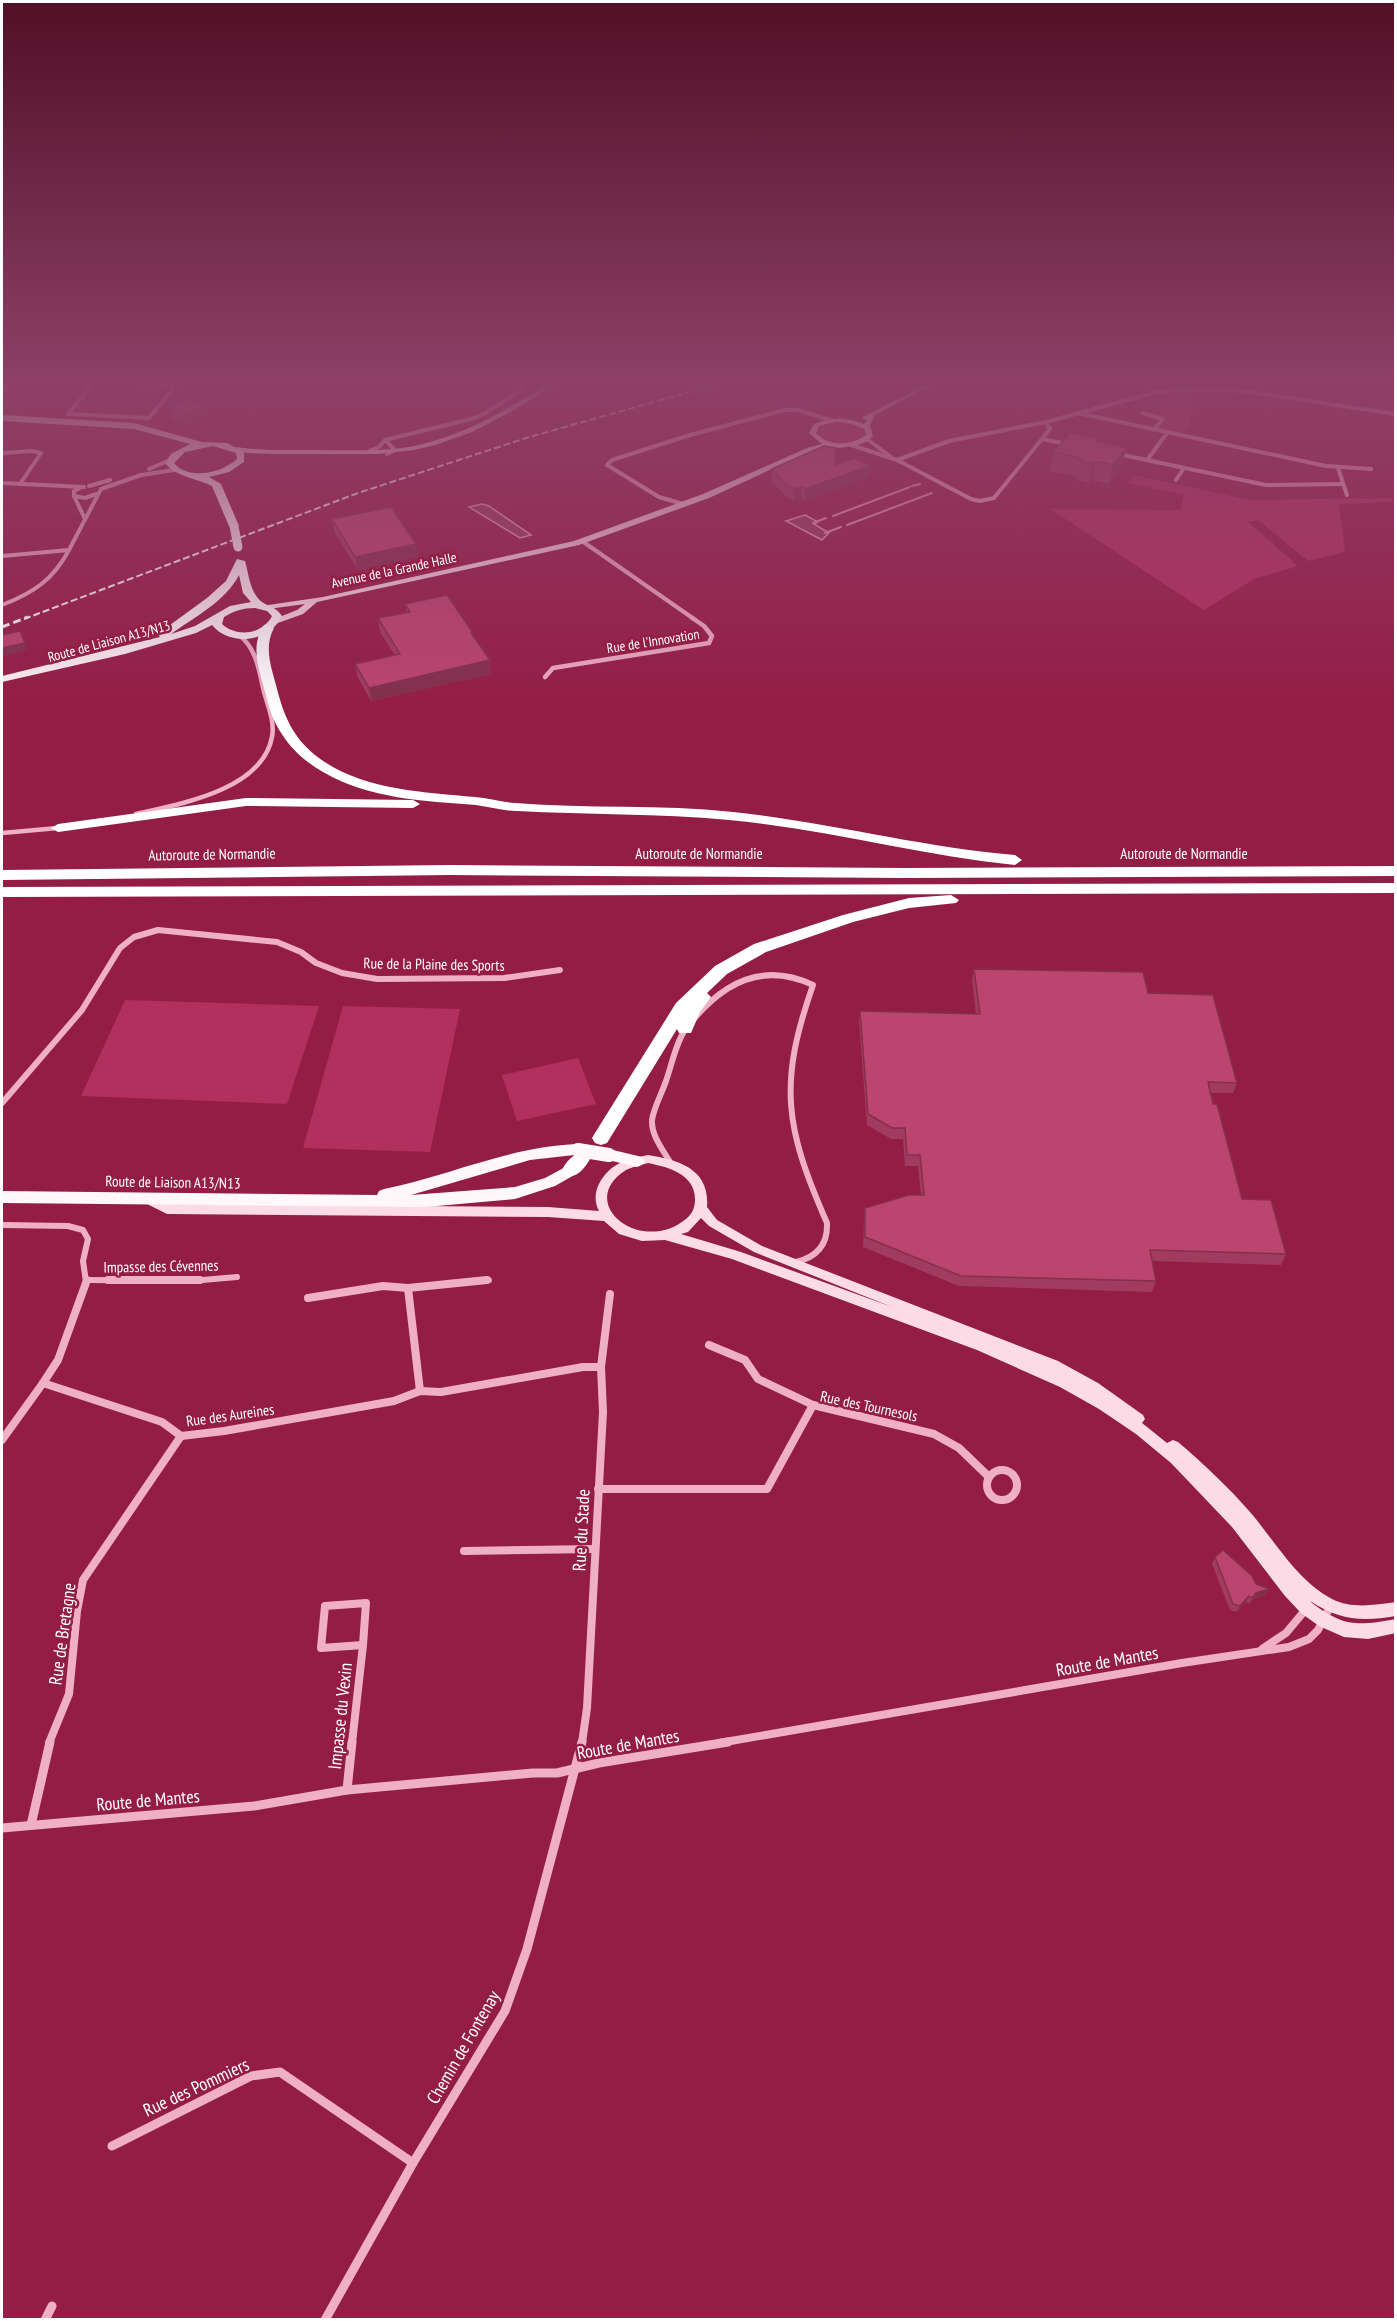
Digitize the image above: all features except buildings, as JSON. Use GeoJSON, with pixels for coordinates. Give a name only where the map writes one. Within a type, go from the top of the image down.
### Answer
{"type":"FeatureCollection","features":[{"type":"Feature","properties":{"kind":"highway"},"geometry":{"type":"LineString","coordinates":[[271,625],[264,635],[263,654],[280,722],[296,744],[318,764],[347,778],[388,791],[415,796],[498,803],[513,807]]}},
{"type":"Feature","properties":{"kind":"highway"},"geometry":{"type":"LineString","coordinates":[[58,828],[201,806],[261,801],[513,807],[730,816],[794,824],[966,855],[1049,862],[1081,871]]}},
{"type":"Feature","properties":{"kind":"highway","name":"Autoroute de Normandie"},"geometry":{"type":"LineString","coordinates":[[2,875],[450,870],[906,873],[1395,871]]}},
{"type":"Feature","properties":{"kind":"highway"},"geometry":{"type":"LineString","coordinates":[[2,892],[1395,888]]}},
{"type":"Feature","properties":{"kind":"highway"},"geometry":{"type":"LineString","coordinates":[[601,1138],[682,1007],[721,970],[760,948],[849,918],[909,903],[1063,896],[1074,889]]}},
{"type":"Feature","properties":{"kind":"highway"},"geometry":{"type":"LineString","coordinates":[[685,1029],[693,1010],[705,995],[742,963],[774,945]]}},
{"type":"Feature","properties":{"kind":"main road"},"geometry":{"type":"LineString","coordinates":[[220,491],[234,526],[243,578],[249,596],[276,613],[271,625],[253,634],[239,635]]}},
{"type":"Feature","properties":{"kind":"main road"},"geometry":{"type":"LineString","coordinates":[[226,491],[229,511]]}},
{"type":"Feature","properties":{"kind":"main road"},"geometry":{"type":"LineString","coordinates":[[134,648],[165,635],[211,600],[230,582],[240,562]]}},
{"type":"Feature","properties":{"kind":"main road"},"geometry":{"type":"LineString","coordinates":[[230,610],[238,598],[243,578]]}},
{"type":"Feature","properties":{"kind":"main road"},"geometry":{"type":"LineString","coordinates":[[230,610],[244,606],[264,606]]}},
{"type":"Feature","properties":{"kind":"main road","name":"Route de Liaison A13/N13"},"geometry":{"type":"LineString","coordinates":[[2,679],[134,648],[200,628],[230,610]]}},
{"type":"Feature","properties":{"kind":"main road"},"geometry":{"type":"LineString","coordinates":[[219,618],[218,627],[225,632]]}},
{"type":"Feature","properties":{"kind":"main road","name":"Route de Liaison A13/N13"},"geometry":{"type":"LineString","coordinates":[[2,684],[100,662],[187,637],[225,632],[239,635]]}},
{"type":"Feature","properties":{"kind":"main road"},"geometry":{"type":"LineString","coordinates":[[345,1200],[414,1189],[519,1157],[550,1150],[577,1160]]}},
{"type":"Feature","properties":{"kind":"main road"},"geometry":{"type":"LineString","coordinates":[[345,1200],[426,1201],[504,1195],[536,1188],[577,1160],[609,1155],[637,1161]]}},
{"type":"Feature","properties":{"kind":"main road","name":"Route de Liaison A13/N13"},"geometry":{"type":"LineString","coordinates":[[2,1197],[151,1201],[345,1200]]}},
{"type":"Feature","properties":{"kind":"street"},"geometry":{"type":"LineString","coordinates":[[70,491],[85,498],[98,492]]}},
{"type":"Feature","properties":{"kind":"street"},"geometry":{"type":"LineString","coordinates":[[73,494],[77,491]]}},
{"type":"Feature","properties":{"kind":"street"},"geometry":{"type":"LineString","coordinates":[[648,491],[663,502],[664,512]]}},
{"type":"Feature","properties":{"kind":"street","name":"Avenue de la Grande Halle"},"geometry":{"type":"LineString","coordinates":[[323,599],[525,556],[582,541],[716,491]]}},
{"type":"Feature","properties":{"kind":"street"},"geometry":{"type":"LineString","coordinates":[[956,491],[971,499],[989,500],[999,491]]}},
{"type":"Feature","properties":{"kind":"street"},"geometry":{"type":"LineString","coordinates":[[1345,491],[1347,495]]}},
{"type":"Feature","properties":{"kind":"street"},"geometry":{"type":"LineString","coordinates":[[2,605],[42,588],[55,576],[98,492]]}},
{"type":"Feature","properties":{"kind":"street"},"geometry":{"type":"LineString","coordinates":[[73,494],[85,519]]}},
{"type":"Feature","properties":{"kind":"street"},"geometry":{"type":"LineString","coordinates":[[659,498],[684,504]]}},
{"type":"Feature","properties":{"kind":"street","name":"Rue de l'Innovation"},"geometry":{"type":"LineString","coordinates":[[545,677],[553,668],[709,643],[712,636],[704,626],[582,541]]}},
{"type":"Feature","properties":{"kind":"street"},"geometry":{"type":"LineString","coordinates":[[2,556],[69,550]]}},
{"type":"Feature","properties":{"kind":"street"},"geometry":{"type":"LineString","coordinates":[[264,606],[323,599]]}},
{"type":"Feature","properties":{"kind":"street"},"geometry":{"type":"LineString","coordinates":[[271,625],[323,599]]}},
{"type":"Feature","properties":{"kind":"street"},"geometry":{"type":"LineString","coordinates":[[2,833],[58,828],[137,814],[203,797],[238,780],[261,760],[270,745],[272,731],[253,648],[239,635]]}},
{"type":"Feature","properties":{"kind":"street","name":"Rue de la Plaine des Sports"},"geometry":{"type":"LineString","coordinates":[[2,1103],[82,1010],[120,948],[135,937],[158,930],[277,942],[301,952],[316,963],[342,973],[377,979],[504,978],[560,970]]}},
{"type":"Feature","properties":{"kind":"street"},"geometry":{"type":"LineString","coordinates":[[670,1162],[657,1141],[653,1128],[655,1109],[685,1029],[695,1021],[716,995],[761,974],[786,975],[813,985],[793,1049],[789,1077],[789,1101],[800,1158],[827,1223],[828,1231],[824,1246],[818,1254],[803,1261],[791,1263]]}},
{"type":"Feature","properties":{"kind":"street"},"geometry":{"type":"LineString","coordinates":[[665,1234],[683,1227],[700,1207],[701,1191],[694,1176],[670,1162],[648,1159],[618,1169],[604,1183],[600,1200],[605,1216],[616,1226],[634,1234],[665,1234],[712,1247],[974,1343],[1055,1377],[1134,1425],[1175,1459],[1228,1512],[1311,1604],[1331,1605],[1343,1610],[1370,1614],[1395,1609]]}},
{"type":"Feature","properties":{"kind":"street"},"geometry":{"type":"LineString","coordinates":[[151,1201],[167,1209],[548,1212],[605,1216]]}},
{"type":"Feature","properties":{"kind":"street"},"geometry":{"type":"LineString","coordinates":[[700,1207],[708,1219],[718,1227],[758,1249],[1053,1365],[1093,1387],[1156,1432],[1191,1461],[1235,1505],[1323,1622],[1334,1627],[1361,1632],[1395,1626]]}},
{"type":"Feature","properties":{"kind":"street"},"geometry":{"type":"LineString","coordinates":[[2,1226],[68,1226],[83,1230],[88,1239],[83,1261],[87,1280],[57,1360],[2,1440]]}},
{"type":"Feature","properties":{"kind":"street","name":"Impasse des Cévennes"},"geometry":{"type":"LineString","coordinates":[[87,1280],[191,1281],[237,1277]]}},
{"type":"Feature","properties":{"kind":"street"},"geometry":{"type":"LineString","coordinates":[[308,1298],[383,1286],[408,1288],[489,1280]]}},
{"type":"Feature","properties":{"kind":"street"},"geometry":{"type":"LineString","coordinates":[[408,1288],[420,1391]]}},
{"type":"Feature","properties":{"kind":"street","name":"Rue du Stade"},"geometry":{"type":"LineString","coordinates":[[576,1768],[586,1708],[603,1412],[601,1367],[608,1330],[610,1294]]}},
{"type":"Feature","properties":{"kind":"street"},"geometry":{"type":"LineString","coordinates":[[709,1345],[745,1360],[758,1378],[813,1405]]}},
{"type":"Feature","properties":{"kind":"street","name":"Rue des Aureines"},"geometry":{"type":"LineString","coordinates":[[43,1383],[162,1422],[181,1436],[224,1431],[394,1401],[420,1391],[441,1392],[584,1367],[601,1367]]}},
{"type":"Feature","properties":{"kind":"street","name":"Rue des Tournesols"},"geometry":{"type":"LineString","coordinates":[[598,1489],[767,1489],[813,1405],[934,1434],[959,1448],[988,1476]]}},
{"type":"Feature","properties":{"kind":"street","name":"Rue de Bretagne"},"geometry":{"type":"LineString","coordinates":[[31,1825],[48,1747],[69,1694],[77,1611],[83,1580],[181,1436]]}},
{"type":"Feature","properties":{"kind":"street","name":"Rue des Tournesols"},"geometry":{"type":"LineString","coordinates":[[996,1471],[1011,1474],[1018,1486],[1015,1494],[1006,1499],[991,1494],[986,1485],[988,1476],[996,1471]]}},
{"type":"Feature","properties":{"kind":"street"},"geometry":{"type":"LineString","coordinates":[[464,1551],[594,1550]]}},
{"type":"Feature","properties":{"kind":"street","name":"Impasse du Vexin"},"geometry":{"type":"LineString","coordinates":[[347,1790],[363,1645],[366,1604],[325,1606],[321,1648],[363,1645]]}},
{"type":"Feature","properties":{"kind":"street","name":"Route de Mantes"},"geometry":{"type":"LineString","coordinates":[[1256,1651],[1268,1647],[1286,1633],[1311,1604]]}},
{"type":"Feature","properties":{"kind":"street","name":"Route de Mantes"},"geometry":{"type":"LineString","coordinates":[[2,1827],[254,1806],[347,1790],[533,1773],[557,1773],[1296,1645],[1309,1639],[1323,1622],[1331,1605]]}},
{"type":"Feature","properties":{"kind":"street","name":"Chemin de Fontenay"},"geometry":{"type":"LineString","coordinates":[[325,2319],[413,2163],[506,2010],[528,1949],[576,1768]]}},
{"type":"Feature","properties":{"kind":"street","name":"Rue des Pommiers"},"geometry":{"type":"LineString","coordinates":[[112,2146],[251,2076],[280,2072],[413,2163]]}},
{"type":"Feature","properties":{"kind":"street"},"geometry":{"type":"LineString","coordinates":[[45,2319],[52,2306]]}},
{"type":"Feature","properties":{"kind":"shaded area"},"geometry":{"type":"Polygon","coordinates":[[[1167,491],[1209,491],[1250,500],[1391,498],[1393,502],[1339,504],[1345,552],[1308,561],[1258,520],[1248,522],[1298,566],[1254,579],[1204,610],[1050,509],[1180,510],[1184,495],[1167,491]]]}},
{"type":"Feature","properties":{"kind":"shaded area"},"geometry":{"type":"Polygon","coordinates":[[[482,504],[489,506],[531,535],[520,538],[469,507],[482,504]]]}},
{"type":"Feature","properties":{"kind":"shaded area"},"geometry":{"type":"Polygon","coordinates":[[[805,515],[818,522],[814,524],[829,533],[822,540],[786,521],[805,515]]]}},
{"type":"Feature","properties":{"kind":"shaded area"},"geometry":{"type":"Polygon","coordinates":[[[125,1000],[319,1006],[287,1104],[81,1096],[125,1000]]]}},
{"type":"Feature","properties":{"kind":"shaded area"},"geometry":{"type":"Polygon","coordinates":[[[343,1006],[460,1009],[430,1152],[303,1148],[343,1006]]]}},
{"type":"Feature","properties":{"kind":"shaded area"},"geometry":{"type":"Polygon","coordinates":[[[578,1058],[596,1104],[517,1121],[502,1075],[578,1058]]]}},
{"type":"Feature","properties":{"kind":"waterway"},"geometry":{"type":"LineString","coordinates":[[833,516],[899,491]]}},
{"type":"Feature","properties":{"kind":"waterway"},"geometry":{"type":"LineString","coordinates":[[847,525],[932,493]]}},
{"type":"Feature","properties":{"kind":"waterway"},"geometry":{"type":"LineString","coordinates":[[813,523],[826,518]]}},
{"type":"Feature","properties":{"kind":"waterway"},"geometry":{"type":"LineString","coordinates":[[825,533],[841,527]]}},
{"type":"Feature","properties":{"kind":"railway"},"geometry":{"type":"LineString","coordinates":[[24,619],[363,491]]}},
{"type":"Feature","properties":{"kind":"railway"},"geometry":{"type":"LineString","coordinates":[[2,627],[28,617]]}}]}
